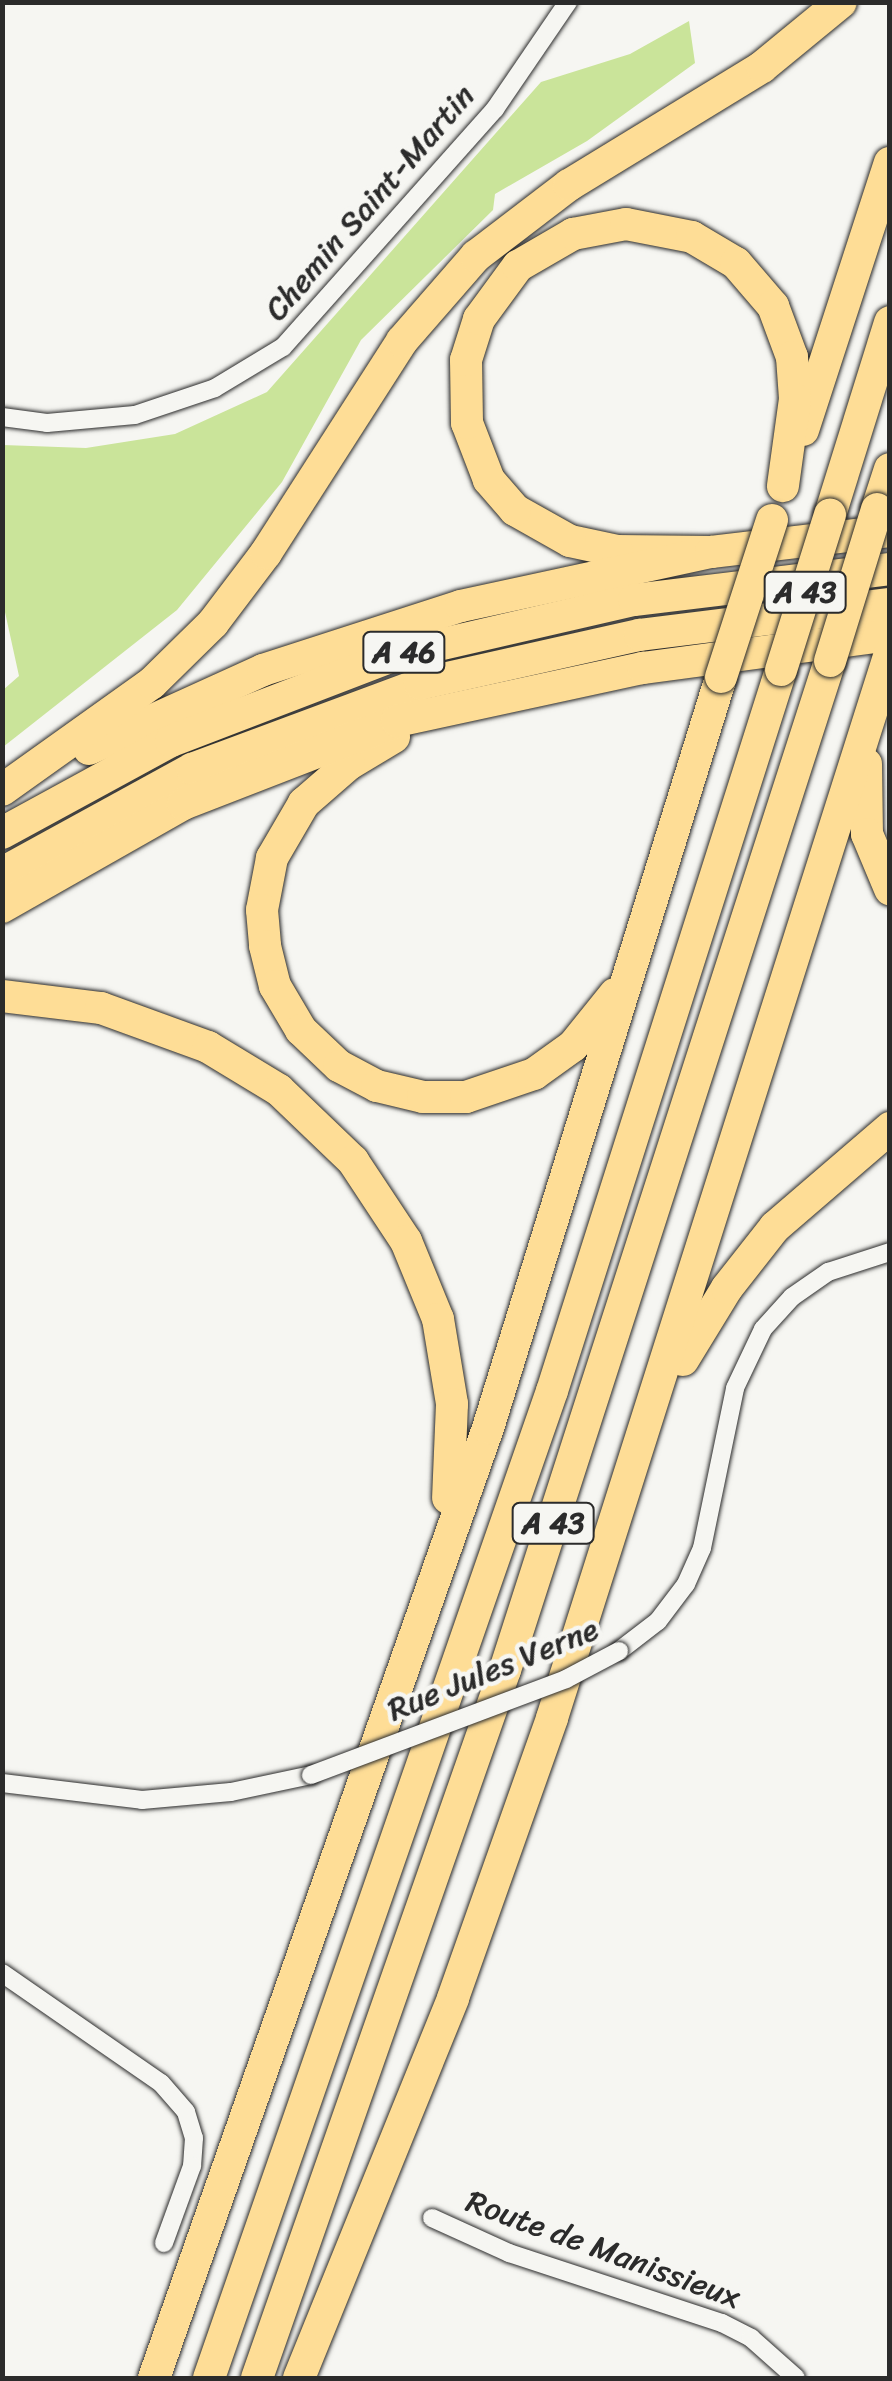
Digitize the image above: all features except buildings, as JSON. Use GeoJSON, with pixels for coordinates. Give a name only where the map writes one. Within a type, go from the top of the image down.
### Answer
{"type":"FeatureCollection","features":[{"type":"Feature","properties":{"kind":"highway"},"geometry":{"type":"LineString","coordinates":[[2,790],[152,683],[213,623],[266,553],[390,356],[476,256],[569,185],[762,67],[841,2]]}},
{"type":"Feature","properties":{"kind":"highway"},"geometry":{"type":"LineString","coordinates":[[154,2378],[500,1391],[722,677],[890,163]]}},
{"type":"Feature","properties":{"kind":"highway"},"geometry":{"type":"LineString","coordinates":[[711,552],[617,551],[570,542],[515,510],[489,480],[467,422],[466,360],[479,319],[518,266],[573,234],[626,224],[674,230],[736,264],[773,306],[792,357],[795,400],[783,486]]}},
{"type":"Feature","properties":{"kind":"highway","name":"A 43"},"geometry":{"type":"LineString","coordinates":[[209,2378],[545,1410],[890,322]]}},
{"type":"Feature","properties":{"kind":"highway","name":"A 43"},"geometry":{"type":"LineString","coordinates":[[257,2378],[505,1670],[830,661],[883,520],[890,469]]}},
{"type":"Feature","properties":{"kind":"highway"},"geometry":{"type":"LineString","coordinates":[[2,798],[186,702],[360,635],[496,597],[883,520]]}},
{"type":"Feature","properties":{"kind":"highway","name":"A 46"},"geometry":{"type":"LineString","coordinates":[[2,833],[170,741],[395,654],[555,614],[890,569]]}},
{"type":"Feature","properties":{"kind":"highway","name":"A 46"},"geometry":{"type":"LineString","coordinates":[[2,873],[192,769],[358,704],[578,647],[890,604]]}},
{"type":"Feature","properties":{"kind":"highway"},"geometry":{"type":"LineString","coordinates":[[2,907],[133,830],[235,781],[379,727],[643,668],[890,635]]}},
{"type":"Feature","properties":{"kind":"highway"},"geometry":{"type":"LineString","coordinates":[[299,2378],[453,1998],[626,1493],[890,652]]}},
{"type":"Feature","properties":{"kind":"highway"},"geometry":{"type":"LineString","coordinates":[[877,690],[864,803],[870,847],[890,889]]}},
{"type":"Feature","properties":{"kind":"highway"},"geometry":{"type":"LineString","coordinates":[[481,702],[370,750],[334,775],[290,821],[272,858],[262,910],[268,963],[291,1016],[340,1066],[377,1086],[422,1098],[478,1095],[522,1081],[573,1046],[608,1007],[635,954]]}},
{"type":"Feature","properties":{"kind":"highway"},"geometry":{"type":"LineString","coordinates":[[2,996],[101,1008],[208,1047],[279,1090],[364,1175],[418,1263],[444,1347],[452,1452],[438,1561]]}},
{"type":"Feature","properties":{"kind":"highway"},"geometry":{"type":"LineString","coordinates":[[626,1493],[686,1353],[727,1288],[802,1200],[890,1128]]}},
{"type":"Feature","properties":{"kind":"highway"},"geometry":{"type":"LineString","coordinates":[[144,2378],[188,2278]]}},
{"type":"Feature","properties":{"kind":"street","name":"Chemin Saint-Martin"},"geometry":{"type":"LineString","coordinates":[[2,417],[47,422],[135,415],[216,388],[283,348],[494,108],[568,2]]}},
{"type":"Feature","properties":{"kind":"street","name":"Rue Jules Verne"},"geometry":{"type":"LineString","coordinates":[[2,1784],[142,1800],[231,1792],[311,1775],[566,1679],[620,1651],[658,1621],[686,1584],[702,1548],[735,1388],[764,1330],[792,1297],[828,1272],[890,1252]]}},
{"type":"Feature","properties":{"kind":"street"},"geometry":{"type":"LineString","coordinates":[[2,1973],[161,2083],[186,2112],[194,2138],[192,2166],[164,2243]]}},
{"type":"Feature","properties":{"kind":"street","name":"Route de Manissieux"},"geometry":{"type":"LineString","coordinates":[[432,2218],[510,2253],[722,2323],[751,2338],[796,2378]]}},
{"type":"Feature","properties":{"kind":"green space"},"geometry":{"type":"Polygon","coordinates":[[[689,21],[695,63],[587,141],[495,194],[493,210],[361,340],[282,482],[177,610],[3,747],[3,690],[19,676],[3,603],[3,445],[86,448],[175,434],[267,392],[541,82],[630,54],[689,21]]]}}]}
